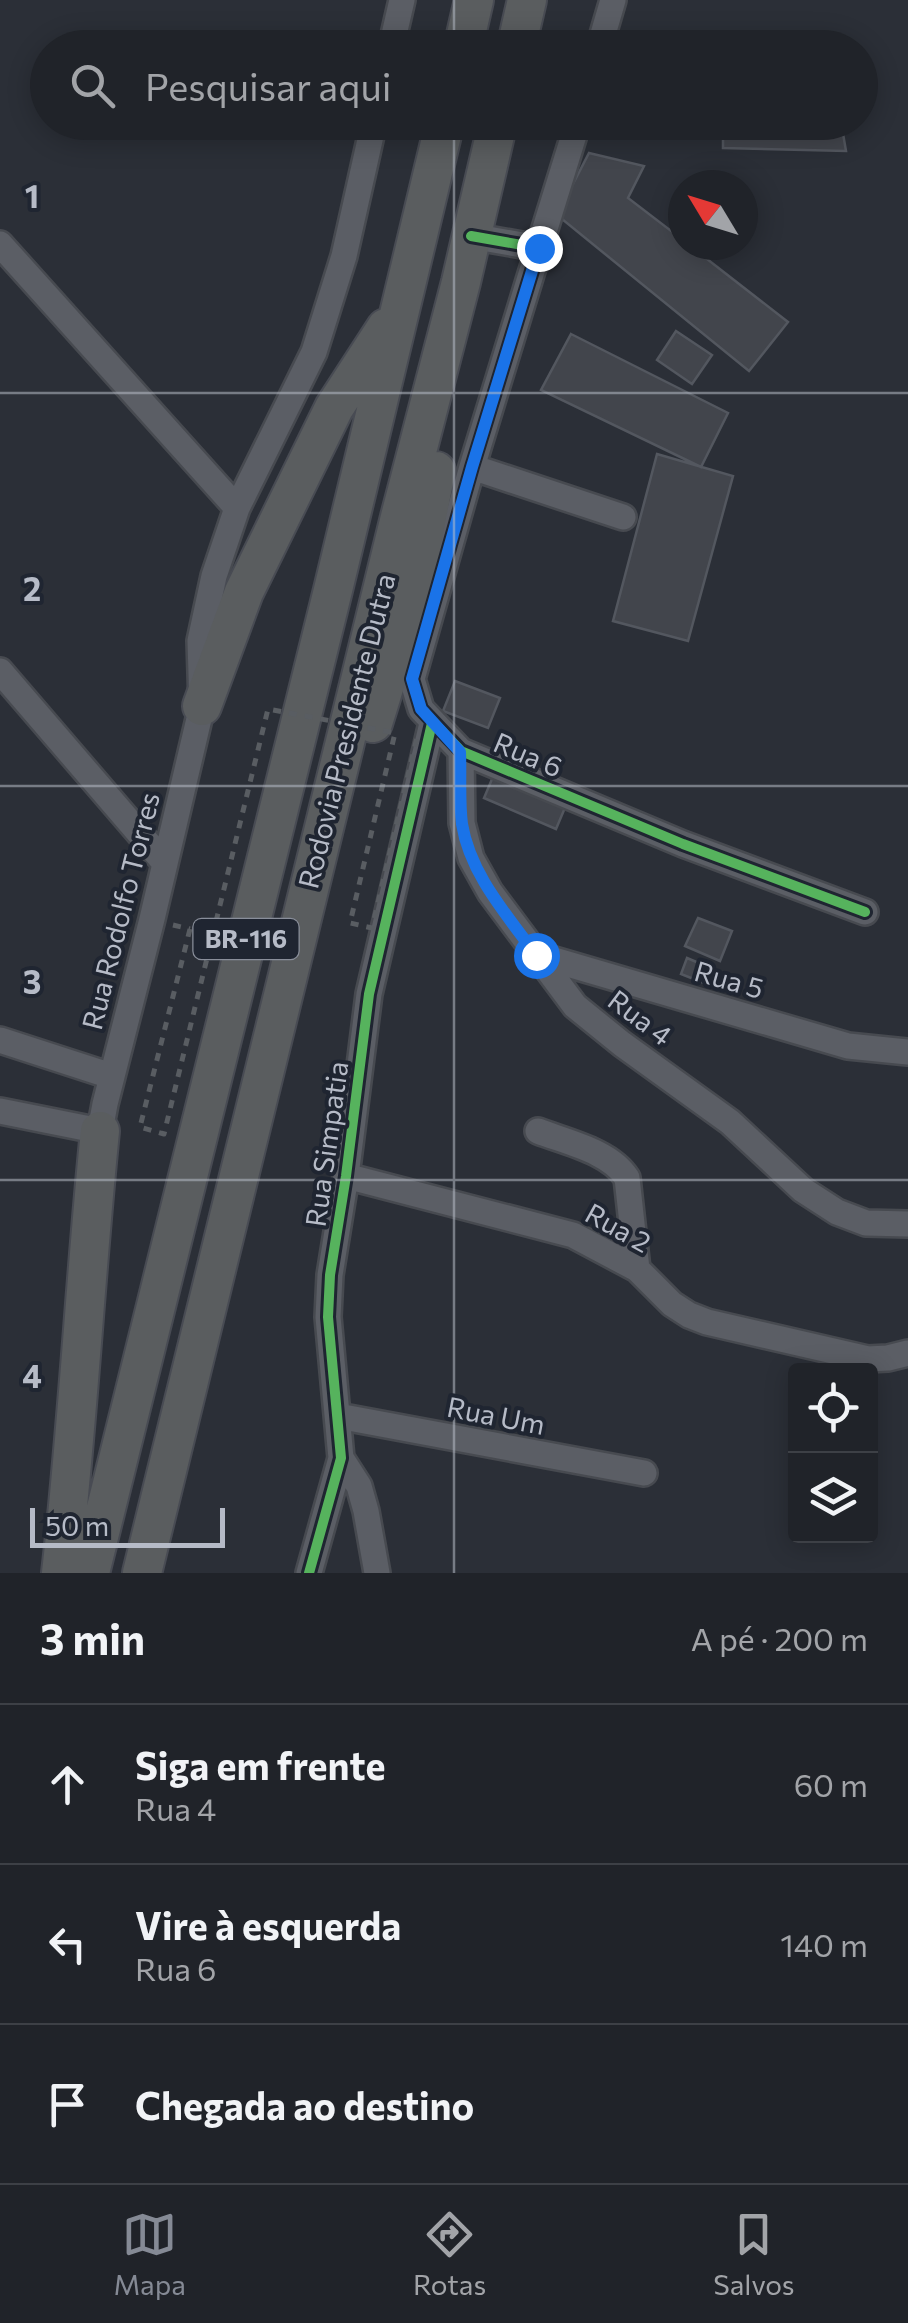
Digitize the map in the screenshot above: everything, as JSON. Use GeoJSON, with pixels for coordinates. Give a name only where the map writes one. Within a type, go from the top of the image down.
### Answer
{"type":"FeatureCollection","features":[{"type":"Feature","properties":{"kind":"highway"},"geometry":{"type":"LineString","coordinates":[[467,30],[474,0]]}},
{"type":"Feature","properties":{"kind":"highway"},"geometry":{"type":"LineString","coordinates":[[520,30],[527,0]]}},
{"type":"Feature","properties":{"kind":"highway","name":"Rodovia Presidente Dutra"},"geometry":{"type":"LineString","coordinates":[[90,1573],[441,140]]}},
{"type":"Feature","properties":{"kind":"highway","name":"Rodovia Presidente Dutra"},"geometry":{"type":"LineString","coordinates":[[142,1573],[494,140]]}},
{"type":"Feature","properties":{"kind":"highway"},"geometry":{"type":"LineString","coordinates":[[202,706],[244,592],[334,408],[401,305]]}},
{"type":"Feature","properties":{"kind":"highway"},"geometry":{"type":"LineString","coordinates":[[61,1573],[100,1131]]}},
{"type":"Feature","properties":{"kind":"street"},"geometry":{"type":"LineString","coordinates":[[396,30],[402,0]]}},
{"type":"Feature","properties":{"kind":"street"},"geometry":{"type":"LineString","coordinates":[[604,30],[613,0]]}},
{"type":"Feature","properties":{"kind":"street","name":"Rua Rodolfo Torres"},"geometry":{"type":"LineString","coordinates":[[100,1131],[202,706],[200,641],[214,576],[237,508],[314,352],[344,256],[370,140]]}},
{"type":"Feature","properties":{"kind":"street","name":"Rua 6"},"geometry":{"type":"LineString","coordinates":[[572,140],[412,679],[424,730],[460,752],[683,844],[865,912]]}},
{"type":"Feature","properties":{"kind":"street"},"geometry":{"type":"LineString","coordinates":[[472,236],[539,248]]}},
{"type":"Feature","properties":{"kind":"street"},"geometry":{"type":"LineString","coordinates":[[0,244],[237,508]]}},
{"type":"Feature","properties":{"kind":"street"},"geometry":{"type":"LineString","coordinates":[[472,467],[622,518]]}},
{"type":"Feature","properties":{"kind":"street"},"geometry":{"type":"LineString","coordinates":[[0,671],[164,862]]}},
{"type":"Feature","properties":{"kind":"street","name":"Rua Simpatia"},"geometry":{"type":"LineString","coordinates":[[310,1573],[340,1458],[328,1317],[330,1275],[369,994],[424,730]]}},
{"type":"Feature","properties":{"kind":"street","name":"Rua 4"},"geometry":{"type":"LineString","coordinates":[[460,752],[462,823],[472,858],[490,892],[575,1006],[720,1113],[803,1190],[837,1212],[866,1223],[908,1224]]}},
{"type":"Feature","properties":{"kind":"street","name":"Rua 5"},"geometry":{"type":"LineString","coordinates":[[536,955],[848,1046],[908,1052]]}},
{"type":"Feature","properties":{"kind":"street"},"geometry":{"type":"LineString","coordinates":[[0,1040],[111,1076]]}},
{"type":"Feature","properties":{"kind":"street"},"geometry":{"type":"LineString","coordinates":[[0,1111],[100,1131]]}},
{"type":"Feature","properties":{"kind":"street"},"geometry":{"type":"LineString","coordinates":[[538,1131],[591,1152],[624,1172],[628,1178],[637,1269]]}},
{"type":"Feature","properties":{"kind":"street","name":"Rua 2"},"geometry":{"type":"LineString","coordinates":[[346,1176],[561,1230],[637,1269],[672,1304],[707,1322],[868,1359],[908,1353]]}},
{"type":"Feature","properties":{"kind":"street","name":"Rua Um"},"geometry":{"type":"LineString","coordinates":[[338,1416],[644,1473]]}},
{"type":"Feature","properties":{"kind":"street"},"geometry":{"type":"LineString","coordinates":[[340,1458],[358,1486],[377,1573]]}},
{"type":"Feature","properties":{"kind":"path"},"geometry":{"type":"LineString","coordinates":[[190,929],[140,1127],[164,1134],[268,709],[396,733],[350,923],[372,928],[424,730]]}},
{"type":"Feature","properties":{"kind":"building"},"geometry":{"type":"Polygon","coordinates":[[[723,140],[844,140],[846,151],[723,148],[723,140]]]}},
{"type":"Feature","properties":{"kind":"building"},"geometry":{"type":"Polygon","coordinates":[[[589,153],[644,166],[628,198],[668,229],[668,260],[708,260],[788,322],[749,371],[557,215],[589,153]]]}},
{"type":"Feature","properties":{"kind":"building"},"geometry":{"type":"Polygon","coordinates":[[[676,331],[712,355],[692,384],[657,360],[676,331]]]}},
{"type":"Feature","properties":{"kind":"building"},"geometry":{"type":"Polygon","coordinates":[[[571,334],[728,413],[701,467],[541,390],[571,334]]]}},
{"type":"Feature","properties":{"kind":"building"},"geometry":{"type":"Polygon","coordinates":[[[657,454],[733,476],[688,641],[613,621],[657,454]]]}},
{"type":"Feature","properties":{"kind":"building"},"geometry":{"type":"Polygon","coordinates":[[[455,681],[500,698],[488,728],[443,711],[455,681]]]}},
{"type":"Feature","properties":{"kind":"building"},"geometry":{"type":"Polygon","coordinates":[[[495,772],[567,803],[556,829],[484,798],[495,772]]]}},
{"type":"Feature","properties":{"kind":"building"},"geometry":{"type":"Polygon","coordinates":[[[698,918],[732,931],[720,961],[685,946],[698,918]]]}},
{"type":"Feature","properties":{"kind":"building"},"geometry":{"type":"Polygon","coordinates":[[[687,958],[713,969],[706,984],[681,974],[687,958]]]}},
{"type":"Feature","properties":{"kind":"cycle path"},"geometry":{"type":"LineString","coordinates":[[471,236],[539,248],[412,679],[421,709],[461,751],[683,844],[865,912]]}},
{"type":"Feature","properties":{"kind":"cycle path"},"geometry":{"type":"LineString","coordinates":[[309,1573],[341,1458],[328,1317],[330,1275],[369,994],[432,723]]}},
{"type":"Feature","properties":{"kind":"route"},"geometry":{"type":"LineString","coordinates":[[536,955],[490,892],[472,858],[462,823],[460,752],[421,709],[412,679],[539,248]]}}]}
